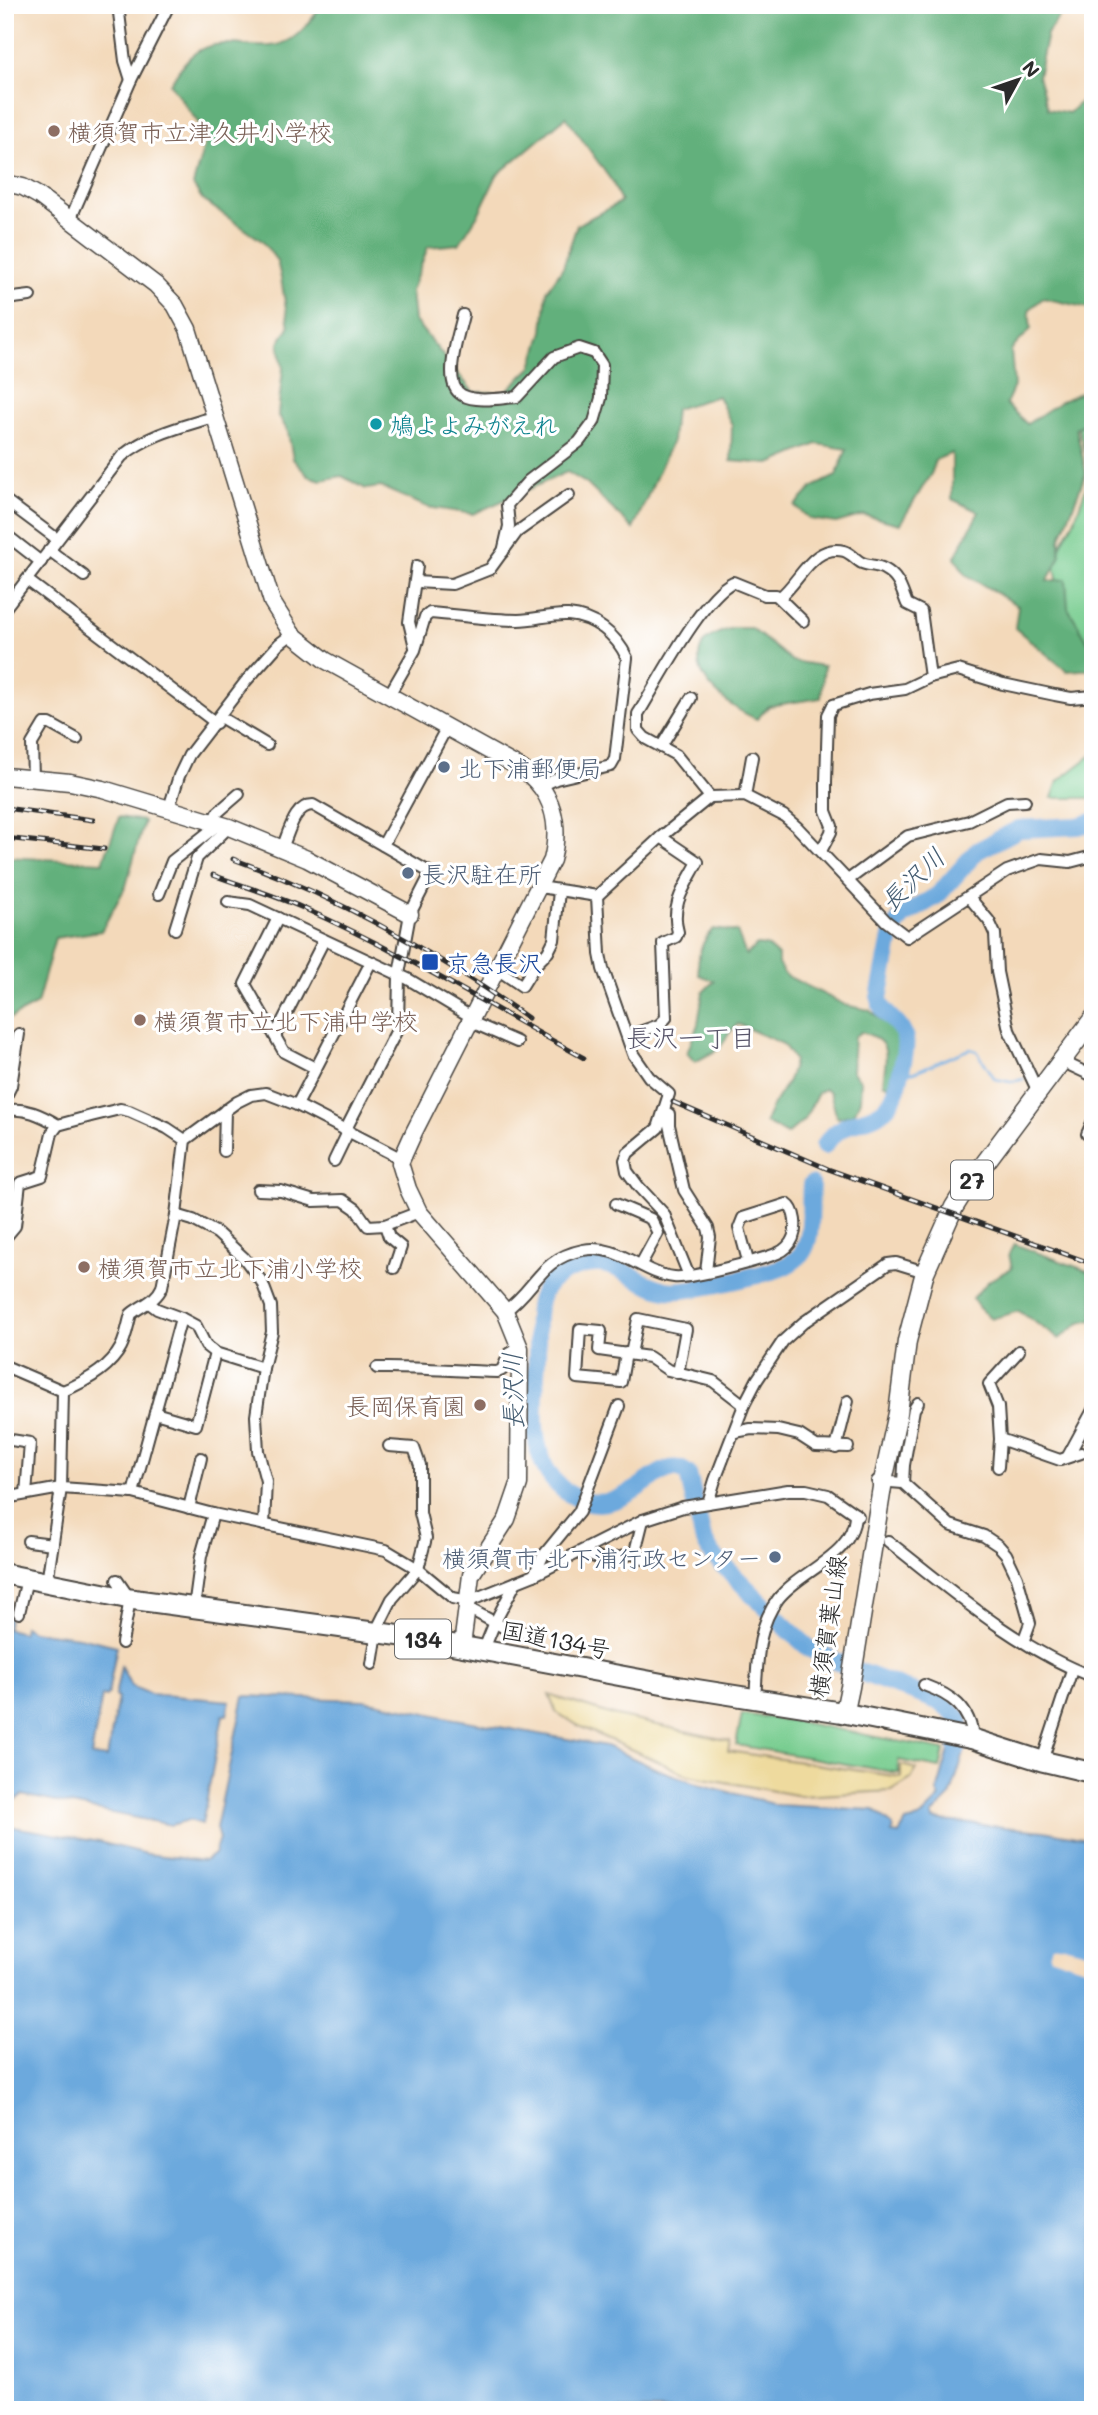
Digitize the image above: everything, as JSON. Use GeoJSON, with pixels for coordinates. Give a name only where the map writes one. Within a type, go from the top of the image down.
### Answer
{"type":"FeatureCollection","features":[{"type":"Feature","properties":{"kind":"highway","name":"国道134号"},"geometry":{"type":"LineString","coordinates":[[5,1574],[130,1599],[484,1649],[668,1685],[839,1712],[973,1739],[1042,1762],[1093,1773]]}},
{"type":"Feature","properties":{"kind":"main road","name":"横須賀葉山線"},"geometry":{"type":"LineString","coordinates":[[839,1712],[846,1706],[845,1686],[879,1481],[898,1413],[902,1368],[925,1272],[954,1207],[988,1157],[1093,1019]]}},
{"type":"Feature","properties":{"kind":"street"},"geometry":{"type":"LineString","coordinates":[[118,5],[125,61],[131,80]]}},
{"type":"Feature","properties":{"kind":"street"},"geometry":{"type":"LineString","coordinates":[[70,220],[131,80],[171,6]]}},
{"type":"Feature","properties":{"kind":"street"},"geometry":{"type":"LineString","coordinates":[[5,183],[23,187],[70,220],[156,285],[176,305],[188,329],[272,602],[292,634],[325,660],[522,769],[541,786],[552,807],[557,825],[552,860],[402,1159],[402,1176],[419,1212],[505,1311],[520,1348],[519,1484],[507,1519],[471,1575],[462,1646]]}},
{"type":"Feature","properties":{"kind":"street"},"geometry":{"type":"LineString","coordinates":[[5,299],[30,296]]}},
{"type":"Feature","properties":{"kind":"street"},"geometry":{"type":"LineString","coordinates":[[463,315],[451,371],[455,388],[461,395],[479,399],[517,397],[554,357],[579,348],[594,353],[602,365],[601,398],[594,422],[579,442],[528,481],[507,505],[509,526],[503,552]]}},
{"type":"Feature","properties":{"kind":"street"},"geometry":{"type":"LineString","coordinates":[[5,608],[112,467],[134,446],[155,435],[213,417]]}},
{"type":"Feature","properties":{"kind":"street"},"geometry":{"type":"LineString","coordinates":[[415,582],[457,583],[490,569],[517,532],[569,495]]}},
{"type":"Feature","properties":{"kind":"street"},"geometry":{"type":"LineString","coordinates":[[5,500],[57,539]]}},
{"type":"Feature","properties":{"kind":"street"},"geometry":{"type":"LineString","coordinates":[[5,534],[41,562]]}},
{"type":"Feature","properties":{"kind":"street"},"geometry":{"type":"LineString","coordinates":[[49,550],[84,576]]}},
{"type":"Feature","properties":{"kind":"street"},"geometry":{"type":"LineString","coordinates":[[780,597],[789,590],[810,563],[827,551],[845,551],[863,563],[883,568],[903,586],[907,604],[921,611],[930,677]]}},
{"type":"Feature","properties":{"kind":"street"},"geometry":{"type":"LineString","coordinates":[[415,650],[409,622],[417,566]]}},
{"type":"Feature","properties":{"kind":"street"},"geometry":{"type":"LineString","coordinates":[[27,580],[218,720],[267,745]]}},
{"type":"Feature","properties":{"kind":"street"},"geometry":{"type":"LineString","coordinates":[[709,797],[676,755],[645,738],[638,730],[638,714],[696,619],[725,586],[733,582],[765,595],[776,595],[803,621]]}},
{"type":"Feature","properties":{"kind":"street"},"geometry":{"type":"LineString","coordinates":[[389,695],[415,650],[425,617],[430,613],[519,620],[568,615],[590,621],[605,629],[621,644],[627,657],[615,759],[611,766],[556,779],[541,786]]}},
{"type":"Feature","properties":{"kind":"street"},"geometry":{"type":"LineString","coordinates":[[169,808],[183,765],[246,681],[279,644],[292,634]]}},
{"type":"Feature","properties":{"kind":"street"},"geometry":{"type":"LineString","coordinates":[[821,851],[832,826],[826,811],[826,782],[828,715],[833,705],[869,694],[905,689],[930,677],[958,670],[1003,684],[1055,695],[1071,698],[1093,696]]}},
{"type":"Feature","properties":{"kind":"street"},"geometry":{"type":"LineString","coordinates":[[661,747],[691,698]]}},
{"type":"Feature","properties":{"kind":"street"},"geometry":{"type":"LineString","coordinates":[[33,777],[32,744],[44,724],[50,724],[77,739]]}},
{"type":"Feature","properties":{"kind":"street"},"geometry":{"type":"LineString","coordinates":[[383,845],[447,727]]}},
{"type":"Feature","properties":{"kind":"street"},"geometry":{"type":"LineString","coordinates":[[745,796],[752,757]]}},
{"type":"Feature","properties":{"kind":"street"},"geometry":{"type":"LineString","coordinates":[[5,776],[33,777],[92,787],[220,824],[282,848],[410,914]]}},
{"type":"Feature","properties":{"kind":"street"},"geometry":{"type":"LineString","coordinates":[[175,929],[197,858],[220,824],[218,813],[239,793]]}},
{"type":"Feature","properties":{"kind":"street"},"geometry":{"type":"LineString","coordinates":[[597,896],[709,797],[745,796],[784,816],[821,851],[886,921],[907,937],[1007,872],[1028,862],[1041,859],[1070,862],[1093,856]]}},
{"type":"Feature","properties":{"kind":"street"},"geometry":{"type":"LineString","coordinates":[[848,880],[908,836],[969,821],[1007,802],[1025,802]]}},
{"type":"Feature","properties":{"kind":"street"},"geometry":{"type":"LineString","coordinates":[[282,848],[299,810],[305,805],[313,806],[431,873],[410,914],[399,974],[398,1028],[334,1161]]}},
{"type":"Feature","properties":{"kind":"street"},"geometry":{"type":"LineString","coordinates":[[159,894],[172,861],[220,824]]}},
{"type":"Feature","properties":{"kind":"street"},"geometry":{"type":"LineString","coordinates":[[628,1036],[659,1025],[666,1018],[663,943],[676,937],[678,932],[673,918],[676,907],[698,862],[661,837]]}},
{"type":"Feature","properties":{"kind":"street"},"geometry":{"type":"LineString","coordinates":[[540,887],[597,896]]}},
{"type":"Feature","properties":{"kind":"street"},"geometry":{"type":"LineString","coordinates":[[497,969],[522,986],[554,940],[559,891]]}},
{"type":"Feature","properties":{"kind":"street"},"geometry":{"type":"LineString","coordinates":[[597,896],[602,963],[633,1054],[641,1067],[669,1092],[658,1128],[628,1153],[625,1160],[627,1171],[664,1214],[688,1276]]}},
{"type":"Feature","properties":{"kind":"street"},"geometry":{"type":"LineString","coordinates":[[969,897],[989,921],[995,934],[997,972],[1009,1030],[1038,1092]]}},
{"type":"Feature","properties":{"kind":"street"},"geometry":{"type":"LineString","coordinates":[[228,902],[250,905],[399,974],[472,1020],[517,1042]]}},
{"type":"Feature","properties":{"kind":"street"},"geometry":{"type":"LineString","coordinates":[[278,918],[245,984],[284,1052],[315,1068]]}},
{"type":"Feature","properties":{"kind":"street"},"geometry":{"type":"LineString","coordinates":[[275,1037],[324,940]]}},
{"type":"Feature","properties":{"kind":"street"},"geometry":{"type":"LineString","coordinates":[[297,1105],[371,962]]}},
{"type":"Feature","properties":{"kind":"street"},"geometry":{"type":"LineString","coordinates":[[5,1098],[11,1086],[19,1034]]}},
{"type":"Feature","properties":{"kind":"street"},"geometry":{"type":"LineString","coordinates":[[1061,1061],[1090,1071]]}},
{"type":"Feature","properties":{"kind":"street"},"geometry":{"type":"LineString","coordinates":[[5,1366],[63,1391],[107,1365],[121,1346],[131,1314],[149,1303],[162,1287],[176,1215],[185,1140],[225,1110],[251,1095],[266,1093],[297,1105],[402,1159]]}},
{"type":"Feature","properties":{"kind":"street"},"geometry":{"type":"LineString","coordinates":[[5,1111],[10,1109],[40,1114],[58,1125]]}},
{"type":"Feature","properties":{"kind":"street"},"geometry":{"type":"LineString","coordinates":[[5,1238],[15,1226],[20,1184],[41,1176],[52,1133],[58,1125],[120,1110],[143,1115],[185,1140]]}},
{"type":"Feature","properties":{"kind":"street"},"geometry":{"type":"LineString","coordinates":[[224,1152],[225,1110]]}},
{"type":"Feature","properties":{"kind":"street"},"geometry":{"type":"LineString","coordinates":[[663,1111],[669,1114],[669,1125],[684,1190],[708,1228],[710,1237],[706,1272]]}},
{"type":"Feature","properties":{"kind":"street"},"geometry":{"type":"LineString","coordinates":[[1093,1121],[1087,1134],[1093,1136]]}},
{"type":"Feature","properties":{"kind":"street"},"geometry":{"type":"LineString","coordinates":[[258,1189],[281,1191],[314,1201],[343,1200],[356,1209],[368,1226],[385,1225],[419,1212]]}},
{"type":"Feature","properties":{"kind":"street"},"geometry":{"type":"LineString","coordinates":[[616,1204],[651,1219],[658,1233],[641,1264]]}},
{"type":"Feature","properties":{"kind":"street"},"geometry":{"type":"LineString","coordinates":[[505,1311],[517,1302],[538,1274],[561,1257],[585,1249],[606,1250],[672,1277],[706,1272],[748,1261],[780,1252],[789,1246],[795,1230],[793,1208],[787,1204],[743,1218],[739,1228],[748,1261]]}},
{"type":"Feature","properties":{"kind":"street"},"geometry":{"type":"LineString","coordinates":[[176,1215],[193,1220],[217,1233],[244,1258],[261,1282],[271,1306],[272,1332],[263,1368],[256,1416],[258,1451],[266,1481],[264,1525]]}},
{"type":"Feature","properties":{"kind":"street"},"geometry":{"type":"LineString","coordinates":[[385,1225],[389,1237],[401,1247],[394,1268]]}},
{"type":"Feature","properties":{"kind":"street"},"geometry":{"type":"LineString","coordinates":[[703,1504],[744,1405],[783,1341],[804,1322],[888,1264],[896,1263],[925,1272]]}},
{"type":"Feature","properties":{"kind":"street"},"geometry":{"type":"LineString","coordinates":[[149,1303],[197,1326],[206,1346],[215,1353],[263,1368]]}},
{"type":"Feature","properties":{"kind":"street"},"geometry":{"type":"LineString","coordinates":[[133,1493],[181,1318]]}},
{"type":"Feature","properties":{"kind":"street"},"geometry":{"type":"LineString","coordinates":[[678,1373],[686,1329],[638,1319],[628,1354],[621,1382],[577,1378],[580,1329],[601,1331],[599,1350],[628,1354],[649,1357],[668,1370],[678,1373],[713,1381],[744,1405]]}},
{"type":"Feature","properties":{"kind":"street"},"geometry":{"type":"LineString","coordinates":[[377,1368],[413,1367],[497,1372],[502,1370],[509,1354],[520,1348]]}},
{"type":"Feature","properties":{"kind":"street"},"geometry":{"type":"LineString","coordinates":[[999,1467],[998,1406],[989,1384],[1018,1351]]}},
{"type":"Feature","properties":{"kind":"street"},"geometry":{"type":"LineString","coordinates":[[155,1413],[196,1425],[215,1353]]}},
{"type":"Feature","properties":{"kind":"street"},"geometry":{"type":"LineString","coordinates":[[47,1583],[61,1488],[63,1391]]}},
{"type":"Feature","properties":{"kind":"street"},"geometry":{"type":"LineString","coordinates":[[735,1432],[751,1429],[778,1430],[799,1435],[816,1446],[842,1448],[848,1401]]}},
{"type":"Feature","properties":{"kind":"street"},"geometry":{"type":"LineString","coordinates":[[903,1483],[914,1409],[918,1403]]}},
{"type":"Feature","properties":{"kind":"street"},"geometry":{"type":"LineString","coordinates":[[534,1575],[543,1556],[579,1512],[619,1406]]}},
{"type":"Feature","properties":{"kind":"street"},"geometry":{"type":"LineString","coordinates":[[1068,1455],[1093,1410]]}},
{"type":"Feature","properties":{"kind":"street"},"geometry":{"type":"LineString","coordinates":[[5,1439],[30,1443],[26,1494]]}},
{"type":"Feature","properties":{"kind":"street"},"geometry":{"type":"LineString","coordinates":[[1000,1439],[1060,1460],[1068,1455],[1081,1453]]}},
{"type":"Feature","properties":{"kind":"street"},"geometry":{"type":"LineString","coordinates":[[372,1664],[377,1632],[392,1599],[418,1569],[426,1538],[420,1513],[420,1465],[414,1448],[388,1446]]}},
{"type":"Feature","properties":{"kind":"street"},"geometry":{"type":"LineString","coordinates":[[189,1507],[201,1458]]}},
{"type":"Feature","properties":{"kind":"street"},"geometry":{"type":"LineString","coordinates":[[879,1481],[903,1483],[950,1525],[994,1541],[1006,1554],[1022,1592],[1030,1623],[1023,1642]]}},
{"type":"Feature","properties":{"kind":"street"},"geometry":{"type":"LineString","coordinates":[[5,1498],[61,1488],[133,1493],[214,1514],[386,1550],[418,1569],[453,1598],[468,1604],[503,1627],[535,1636]]}},
{"type":"Feature","properties":{"kind":"street"},"geometry":{"type":"LineString","coordinates":[[468,1604],[582,1552],[642,1520],[683,1507],[788,1490],[806,1490],[828,1495],[856,1515],[855,1525],[847,1540],[835,1552],[779,1597],[765,1621],[759,1641],[755,1698]]}},
{"type":"Feature","properties":{"kind":"street"},"geometry":{"type":"LineString","coordinates":[[194,1608],[201,1556],[214,1514]]}},
{"type":"Feature","properties":{"kind":"street"},"geometry":{"type":"LineString","coordinates":[[582,1552],[592,1558],[618,1559],[639,1555],[642,1520]]}},
{"type":"Feature","properties":{"kind":"street"},"geometry":{"type":"LineString","coordinates":[[28,1541],[53,1544]]}},
{"type":"Feature","properties":{"kind":"street"},"geometry":{"type":"LineString","coordinates":[[888,1541],[945,1587],[1023,1642],[1073,1670],[1093,1677]]}},
{"type":"Feature","properties":{"kind":"street"},"geometry":{"type":"LineString","coordinates":[[19,1613],[27,1579]]}},
{"type":"Feature","properties":{"kind":"street"},"geometry":{"type":"LineString","coordinates":[[117,1580],[130,1599],[122,1643]]}},
{"type":"Feature","properties":{"kind":"street"},"geometry":{"type":"LineString","coordinates":[[484,1649],[516,1582]]}},
{"type":"Feature","properties":{"kind":"street"},"geometry":{"type":"LineString","coordinates":[[1042,1762],[1073,1670]]}},
{"type":"Feature","properties":{"kind":"street"},"geometry":{"type":"LineString","coordinates":[[924,1685],[943,1692],[960,1704],[972,1727],[973,1739]]}},
{"type":"Feature","properties":{"kind":"green space"},"geometry":{"type":"Polygon","coordinates":[[[322,5],[1093,5],[1093,21],[1090,17],[1074,11],[1060,15],[1047,34],[1038,76],[1048,109],[1069,113],[1093,90],[1093,309],[1043,298],[1029,310],[1031,329],[1011,350],[1014,386],[1006,404],[1027,424],[1060,402],[1088,389],[1093,392],[1093,419],[1076,428],[1086,473],[1060,540],[1060,558],[1047,581],[1066,579],[1068,608],[1093,650],[1093,669],[1067,671],[1015,628],[1018,606],[965,574],[955,557],[979,512],[952,499],[952,453],[935,460],[932,472],[900,524],[864,515],[836,523],[810,519],[795,506],[813,487],[836,476],[847,449],[817,444],[770,464],[731,461],[732,425],[718,396],[675,409],[672,441],[633,529],[587,484],[567,472],[473,514],[427,507],[381,487],[366,489],[342,476],[321,480],[308,476],[293,459],[288,432],[278,414],[283,368],[279,343],[289,327],[277,261],[262,241],[203,200],[193,185],[207,135],[170,84],[198,51],[221,44],[282,44],[302,31],[322,5]],[[566,117],[497,175],[479,213],[459,244],[428,247],[411,291],[414,320],[473,392],[505,392],[532,367],[543,331],[547,291],[563,267],[577,225],[621,202],[613,183],[566,117]]]}},
{"type":"Feature","properties":{"kind":"green space"},"geometry":{"type":"Polygon","coordinates":[[[1093,422],[1093,649],[1066,621],[1054,564],[1074,521],[1091,474],[1078,426],[1093,422]]]}},
{"type":"Feature","properties":{"kind":"green space"},"geometry":{"type":"Polygon","coordinates":[[[732,628],[751,628],[792,661],[824,666],[821,698],[769,706],[757,719],[725,700],[706,679],[700,668],[699,656],[706,641],[732,628]]]}},
{"type":"Feature","properties":{"kind":"green space"},"geometry":{"type":"Polygon","coordinates":[[[1093,754],[1093,798],[1052,798],[1058,781],[1093,754]]]}},
{"type":"Feature","properties":{"kind":"green space"},"geometry":{"type":"Polygon","coordinates":[[[119,817],[144,821],[126,886],[101,931],[55,938],[37,1004],[5,1021],[5,857],[103,862],[119,817]]]}},
{"type":"Feature","properties":{"kind":"green space"},"geometry":{"type":"Polygon","coordinates":[[[713,929],[737,932],[746,955],[757,945],[767,946],[778,956],[778,964],[785,975],[845,1005],[869,1010],[890,1027],[899,1039],[898,1055],[889,1086],[883,1083],[886,1057],[883,1045],[861,1032],[854,1037],[852,1071],[861,1081],[860,1100],[854,1114],[837,1118],[830,1092],[824,1089],[818,1093],[804,1120],[787,1134],[765,1123],[792,1069],[794,1060],[783,1044],[738,1024],[719,1049],[695,1062],[687,1053],[698,1024],[703,992],[714,981],[699,975],[699,957],[705,939],[713,929]]]}},
{"type":"Feature","properties":{"kind":"green space"},"geometry":{"type":"Polygon","coordinates":[[[1014,1244],[1093,1273],[1093,1320],[1080,1323],[1059,1339],[1019,1311],[991,1319],[979,1308],[972,1298],[990,1280],[1012,1268],[1009,1254],[1014,1244]]]}},
{"type":"Feature","properties":{"kind":"green space"},"geometry":{"type":"Polygon","coordinates":[[[742,1714],[794,1721],[944,1750],[940,1768],[898,1760],[899,1773],[736,1745],[742,1714]]]}},
{"type":"Feature","properties":{"kind":"sand"},"geometry":{"type":"Polygon","coordinates":[[[549,1695],[616,1716],[730,1741],[728,1751],[901,1777],[901,1765],[917,1769],[911,1779],[892,1791],[801,1796],[688,1775],[579,1726],[556,1712],[549,1695]]]}},
{"type":"Feature","properties":{"kind":"water"},"geometry":{"type":"Polygon","coordinates":[[[5,1614],[10,1614],[7,1629],[23,1633],[24,1626],[32,1631],[79,1637],[117,1646],[108,1693],[106,1697],[102,1696],[91,1756],[107,1758],[121,1666],[131,1686],[150,1694],[230,1701],[227,1715],[223,1715],[202,1824],[189,1820],[171,1825],[22,1795],[10,1804],[5,1814],[5,1614]]]}},
{"type":"Feature","properties":{"kind":"water"},"geometry":{"type":"Polygon","coordinates":[[[244,1696],[365,1700],[606,1746],[659,1770],[699,1784],[777,1805],[874,1810],[893,1826],[892,1833],[899,1834],[906,1822],[919,1819],[940,1798],[937,1792],[950,1747],[965,1750],[950,1797],[932,1815],[933,1820],[1044,1831],[1093,1840],[1093,2410],[5,2410],[5,1814],[8,1826],[99,1842],[147,1854],[204,1861],[214,1854],[219,1839],[216,1828],[244,1696]]]}},
{"type":"Feature","properties":{"kind":"pier"},"geometry":{"type":"Polygon","coordinates":[[[1064,1946],[1093,1954],[1093,1971],[1049,1956],[1052,1947],[1064,1946]]]}},
{"type":"Feature","properties":{"kind":"waterway","name":"長沢川"},"geometry":{"type":"LineString","coordinates":[[824,1146],[835,1133],[846,1126],[879,1113],[896,1092],[905,1038],[900,1027],[883,1009],[879,998],[892,932],[902,917],[938,895],[977,851],[1019,829],[1078,826],[1093,822]]}},
{"type":"Feature","properties":{"kind":"waterway"},"geometry":{"type":"LineString","coordinates":[[901,1074],[914,1072],[970,1049],[977,1051],[995,1079],[1011,1082],[1024,1079]]}},
{"type":"Feature","properties":{"kind":"waterway"},"geometry":{"type":"LineString","coordinates":[[1084,1060],[1093,1055]]}},
{"type":"Feature","properties":{"kind":"waterway","name":"長沢川"},"geometry":{"type":"LineString","coordinates":[[811,1185],[810,1229],[806,1246],[802,1253],[785,1266],[726,1282],[675,1290],[652,1286],[620,1269],[597,1264],[567,1271],[551,1281],[541,1296],[537,1317],[535,1429],[538,1448],[554,1481],[568,1493],[587,1501],[603,1503],[619,1499],[669,1469],[683,1470],[688,1474],[703,1538],[712,1554],[810,1649],[862,1673],[938,1701],[959,1718],[961,1733],[957,1749]]}},
{"type":"Feature","properties":{"kind":"railway"},"geometry":{"type":"LineString","coordinates":[[5,808],[93,820]]}},
{"type":"Feature","properties":{"kind":"railway"},"geometry":{"type":"LineString","coordinates":[[5,838],[104,849]]}},
{"type":"Feature","properties":{"kind":"railway"},"geometry":{"type":"LineString","coordinates":[[233,859],[311,891],[386,928],[458,971],[528,1018]]}},
{"type":"Feature","properties":{"kind":"railway"},"geometry":{"type":"LineString","coordinates":[[213,875],[281,899],[339,925],[410,961],[584,1058]]}},
{"type":"Feature","properties":{"kind":"railway"},"geometry":{"type":"LineString","coordinates":[[673,1102],[828,1169],[1093,1264]]}},
{"type":"Feature","properties":{"kind":"place","name":"横須賀市立津久井小学校"},"geometry":{"type":"Point","coordinates":[54,131]}},
{"type":"Feature","properties":{"kind":"place","name":"鳩よよみがえれ"},"geometry":{"type":"Point","coordinates":[376,424]}},
{"type":"Feature","properties":{"kind":"place","name":"北下浦郵便局"},"geometry":{"type":"Point","coordinates":[444,767]}},
{"type":"Feature","properties":{"kind":"place","name":"長沢駐在所"},"geometry":{"type":"Point","coordinates":[408,873]}},
{"type":"Feature","properties":{"kind":"place","name":"京急長沢"},"geometry":{"type":"Point","coordinates":[430,962]}},
{"type":"Feature","properties":{"kind":"place","name":"横須賀市立北下浦中学校"},"geometry":{"type":"Point","coordinates":[140,1020]}},
{"type":"Feature","properties":{"kind":"place","name":"横須賀市立北下浦小学校"},"geometry":{"type":"Point","coordinates":[84,1267]}},
{"type":"Feature","properties":{"kind":"place","name":"長岡保育園"},"geometry":{"type":"Point","coordinates":[480,1405]}},
{"type":"Feature","properties":{"kind":"place","name":"横須賀市 北下浦行政センター"},"geometry":{"type":"Point","coordinates":[775,1557]}},
{"type":"Feature","properties":{"kind":"district","name":"長沢一丁目"},"geometry":{"type":"Point","coordinates":[691,1037]}}]}
